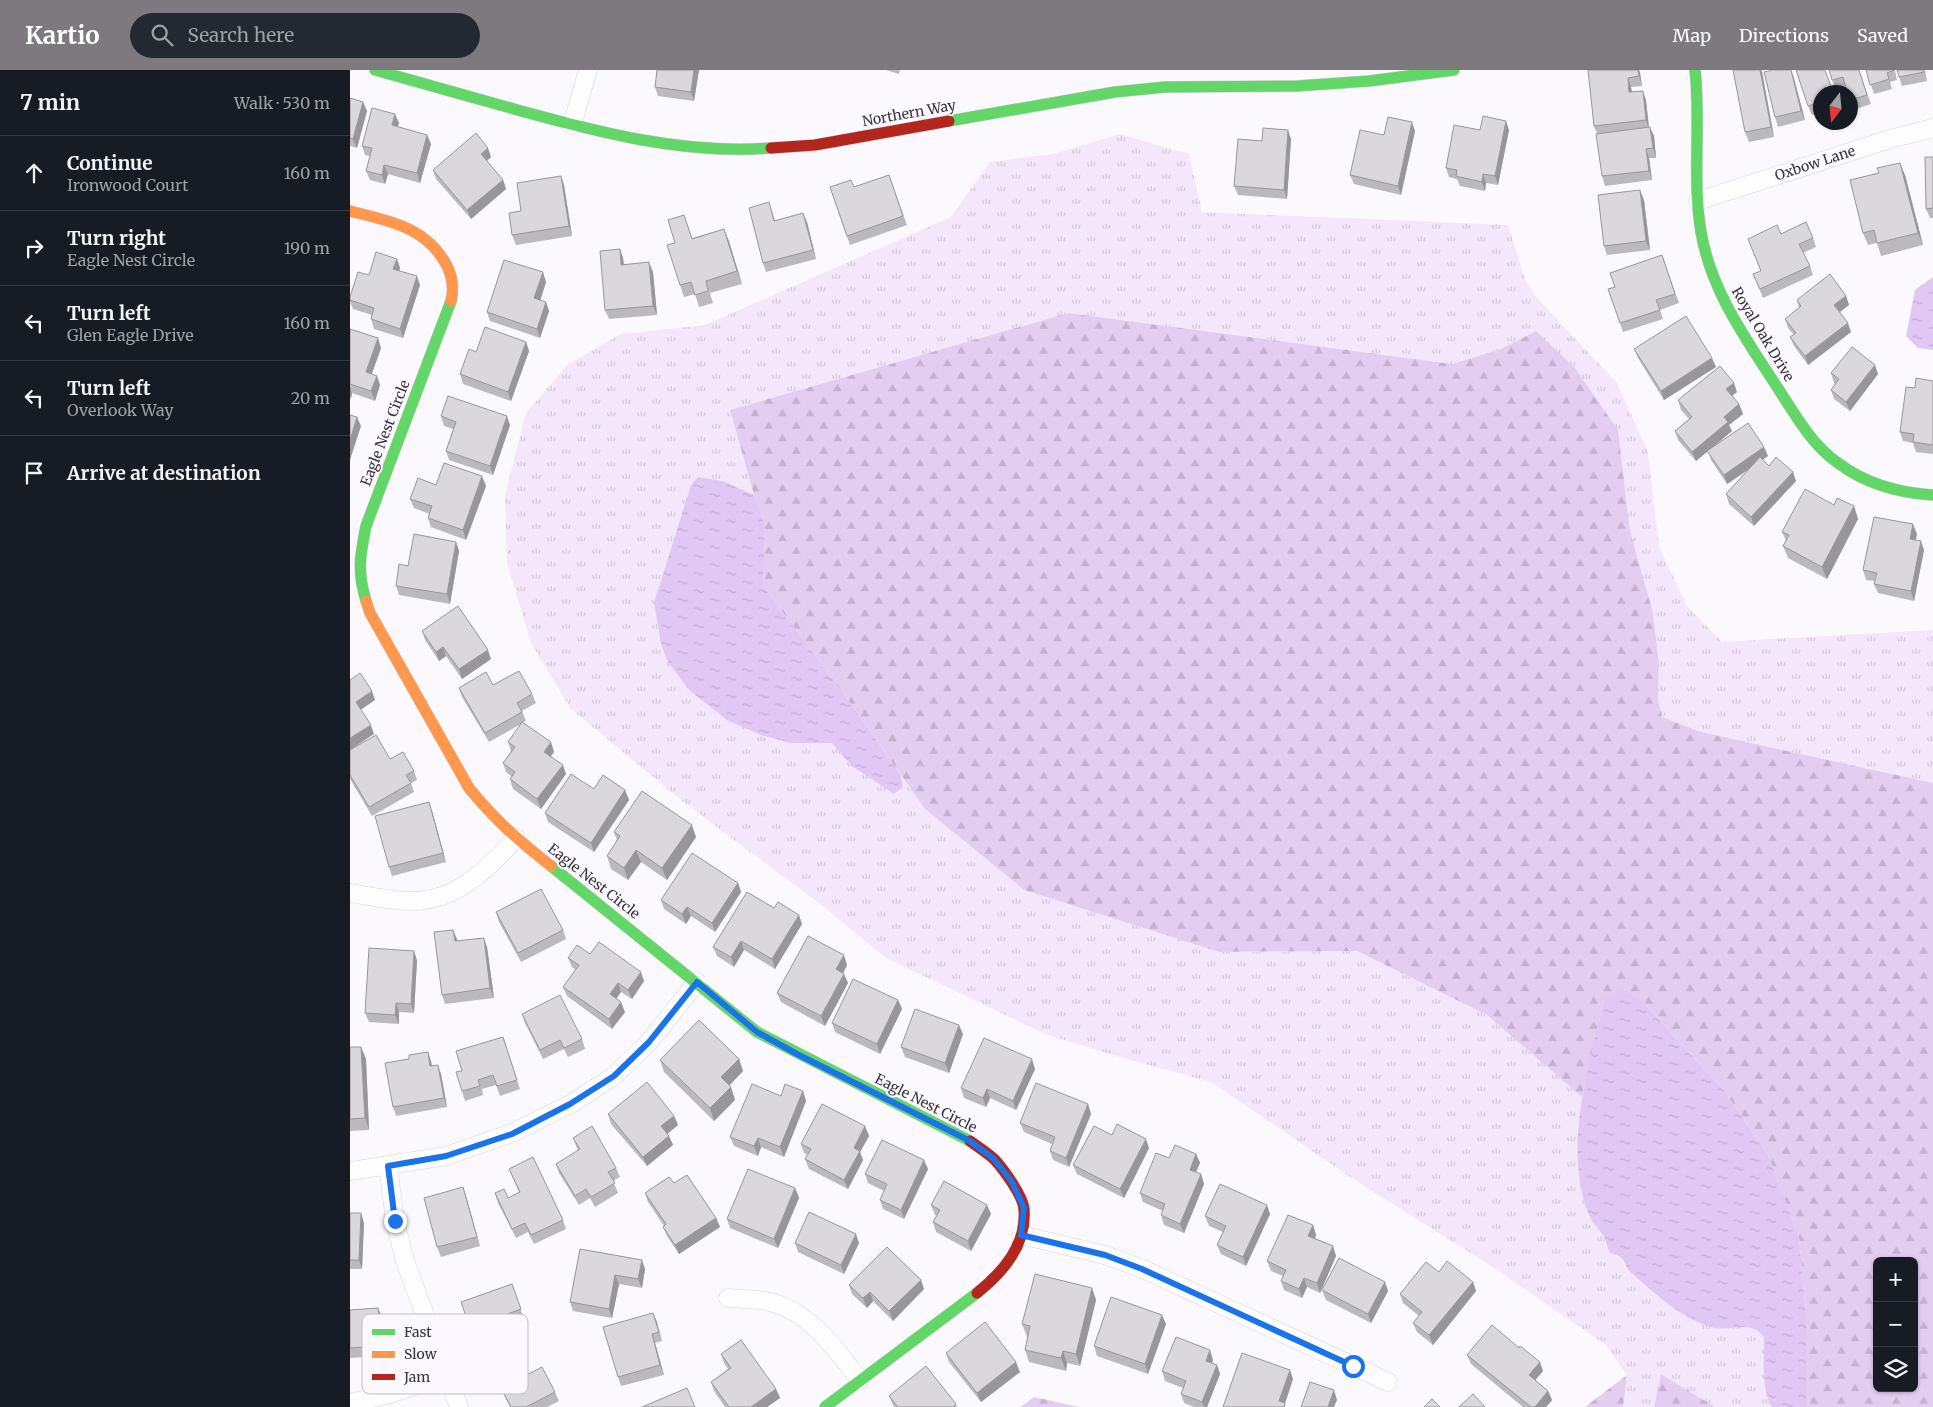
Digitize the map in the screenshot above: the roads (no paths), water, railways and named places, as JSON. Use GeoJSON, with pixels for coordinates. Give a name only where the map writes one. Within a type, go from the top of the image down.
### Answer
{"type":"FeatureCollection","features":[{"type":"Feature","properties":{"kind":"street","name":"Northern Way"},"geometry":{"type":"LineString","coordinates":[[375,70],[572,125],[638,139],[687,146],[762,149],[815,145],[1115,92],[1165,87],[1297,86],[1454,70]]}},
{"type":"Feature","properties":{"kind":"street"},"geometry":{"type":"LineString","coordinates":[[572,125],[588,70]]}},
{"type":"Feature","properties":{"kind":"street","name":"Royal Oak Drive"},"geometry":{"type":"LineString","coordinates":[[1695,70],[1698,120],[1698,201],[1701,234],[1712,274],[1725,306],[1804,428],[1826,454],[1850,471],[1874,484],[1901,493],[1933,495]]}},
{"type":"Feature","properties":{"kind":"street","name":"Oxbow Lane"},"geometry":{"type":"LineString","coordinates":[[1698,201],[1890,139],[1933,128]]}},
{"type":"Feature","properties":{"kind":"street","name":"Eagle Nest Circle"},"geometry":{"type":"LineString","coordinates":[[350,211],[408,227],[430,240],[442,254],[450,274],[453,291],[448,311],[366,526],[359,560],[361,584],[370,613],[469,788],[490,814],[516,838],[757,1032],[970,1141],[994,1159],[1012,1182],[1024,1208],[1021,1235],[1011,1259],[996,1278],[825,1407]]}},
{"type":"Feature","properties":{"kind":"street"},"geometry":{"type":"LineString","coordinates":[[350,893],[409,901],[438,898],[463,887],[485,870],[516,838]]}},
{"type":"Feature","properties":{"kind":"street"},"geometry":{"type":"LineString","coordinates":[[350,1171],[446,1156],[512,1134],[570,1104],[614,1076],[649,1042],[697,982]]}},
{"type":"Feature","properties":{"kind":"street"},"geometry":{"type":"LineString","coordinates":[[388,1166],[395,1221],[405,1261],[425,1314]]}},
{"type":"Feature","properties":{"kind":"street"},"geometry":{"type":"LineString","coordinates":[[1021,1235],[1105,1255],[1142,1269],[1388,1382]]}},
{"type":"Feature","properties":{"kind":"street"},"geometry":{"type":"LineString","coordinates":[[728,1298],[774,1303],[799,1314],[820,1331],[860,1380]]}},
{"type":"Feature","properties":{"kind":"street"},"geometry":{"type":"LineString","coordinates":[[350,1403],[390,1394]]}},
{"type":"Feature","properties":{"kind":"street"},"geometry":{"type":"LineString","coordinates":[[455,1394],[459,1407]]}},
{"type":"Feature","properties":{"kind":"water"},"geometry":{"type":"Polygon","coordinates":[[[1933,277],[1933,350],[1918,348],[1906,336],[1915,290],[1933,277]]]}},
{"type":"Feature","properties":{"kind":"water"},"geometry":{"type":"Polygon","coordinates":[[[698,477],[722,481],[754,495],[765,526],[763,586],[846,697],[900,774],[903,787],[894,794],[852,766],[832,743],[791,743],[761,735],[727,720],[688,689],[667,660],[661,643],[654,603],[691,485],[698,477]]]}},
{"type":"Feature","properties":{"kind":"water"},"geometry":{"type":"Polygon","coordinates":[[[1623,990],[1643,1002],[1725,1092],[1768,1155],[1799,1237],[1806,1315],[1806,1407],[1772,1407],[1766,1392],[1764,1337],[1758,1331],[1746,1327],[1711,1327],[1678,1311],[1631,1273],[1620,1257],[1610,1253],[1603,1235],[1589,1216],[1581,1188],[1578,1161],[1581,1106],[1604,1000],[1623,990]]]}}]}
